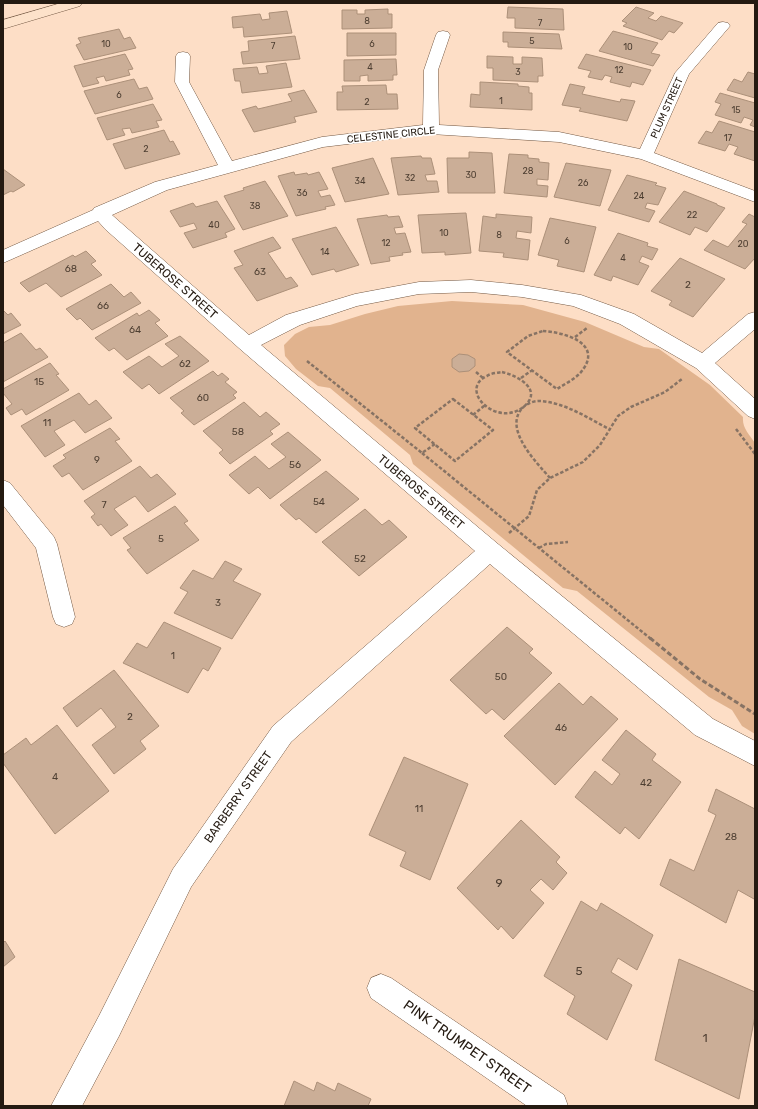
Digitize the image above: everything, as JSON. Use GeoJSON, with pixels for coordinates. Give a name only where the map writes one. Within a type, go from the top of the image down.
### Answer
{"type":"FeatureCollection","features":[{"type":"Feature","properties":{"kind":"main road"},"geometry":{"type":"LineString","coordinates":[[3,25],[75,3]]}},
{"type":"Feature","properties":{"kind":"street","name":"PLUM STREET"},"geometry":{"type":"LineString","coordinates":[[645,155],[682,73],[722,26]]}},
{"type":"Feature","properties":{"kind":"street"},"geometry":{"type":"LineString","coordinates":[[430,129],[431,70],[442,35]]}},
{"type":"Feature","properties":{"kind":"street"},"geometry":{"type":"LineString","coordinates":[[184,56],[182,82],[227,167]]}},
{"type":"Feature","properties":{"kind":"street","name":"CELESTINE CIRCLE"},"geometry":{"type":"LineString","coordinates":[[3,257],[100,212],[161,186],[322,142],[430,129],[559,137],[645,155],[755,197]]}},
{"type":"Feature","properties":{"kind":"street","name":"TUBEROSE STREET"},"geometry":{"type":"LineString","coordinates":[[100,212],[111,225],[247,344],[490,551],[704,727],[755,754]]}},
{"type":"Feature","properties":{"kind":"street"},"geometry":{"type":"LineString","coordinates":[[247,344],[293,320],[356,300],[419,288],[471,286],[522,290],[575,300],[626,319],[703,363],[755,411]]}},
{"type":"Feature","properties":{"kind":"street"},"geometry":{"type":"LineString","coordinates":[[703,363],[755,319]]}},
{"type":"Feature","properties":{"kind":"street"},"geometry":{"type":"LineString","coordinates":[[3,489],[46,544],[64,617]]}},
{"type":"Feature","properties":{"kind":"street","name":"BARBERRY STREET"},"geometry":{"type":"LineString","coordinates":[[66,1106],[109,1026],[182,878],[282,734],[490,551]]}},
{"type":"Feature","properties":{"kind":"street","name":"PINK TRUMPET STREET"},"geometry":{"type":"LineString","coordinates":[[381,988],[553,1106]]}},
{"type":"Feature","properties":{"kind":"path"},"geometry":{"type":"LineString","coordinates":[[580,326],[593,330]]}},
{"type":"Feature","properties":{"kind":"path"},"geometry":{"type":"LineString","coordinates":[[574,338],[587,328]]}},
{"type":"Feature","properties":{"kind":"path"},"geometry":{"type":"LineString","coordinates":[[550,330],[558,331],[574,338],[582,344],[585,350],[587,358],[586,364],[582,371],[556,389],[531,371],[507,352],[533,333],[550,330]]}},
{"type":"Feature","properties":{"kind":"path"},"geometry":{"type":"LineString","coordinates":[[301,361],[310,362],[700,679],[755,714]]}},
{"type":"Feature","properties":{"kind":"path"},"geometry":{"type":"LineString","coordinates":[[490,551],[530,516],[537,490],[550,478],[583,462],[600,445],[618,416],[631,407],[665,392],[703,363]]}},
{"type":"Feature","properties":{"kind":"path"},"geometry":{"type":"LineString","coordinates":[[521,378],[531,371]]}},
{"type":"Feature","properties":{"kind":"path"},"geometry":{"type":"LineString","coordinates":[[476,372],[483,378]]}},
{"type":"Feature","properties":{"kind":"path"},"geometry":{"type":"LineString","coordinates":[[550,478],[524,447],[518,432],[515,420],[517,412],[523,407],[528,402],[530,396],[526,383],[515,375],[502,372],[488,374],[483,378],[476,386],[476,392],[480,402],[491,411],[508,413],[516,411],[523,407],[537,401],[566,408],[609,429]]}},
{"type":"Feature","properties":{"kind":"path"},"geometry":{"type":"LineString","coordinates":[[678,376],[688,383]]}},
{"type":"Feature","properties":{"kind":"path"},"geometry":{"type":"LineString","coordinates":[[453,399],[473,415],[493,430],[455,461],[415,428],[453,399]]}},
{"type":"Feature","properties":{"kind":"path"},"geometry":{"type":"LineString","coordinates":[[473,415],[484,406]]}},
{"type":"Feature","properties":{"kind":"path"},"geometry":{"type":"LineString","coordinates":[[732,425],[755,454]]}},
{"type":"Feature","properties":{"kind":"path"},"geometry":{"type":"LineString","coordinates":[[422,453],[435,444]]}},
{"type":"Feature","properties":{"kind":"path"},"geometry":{"type":"LineString","coordinates":[[539,548],[546,544],[568,542]]}},
{"type":"Feature","properties":{"kind":"shaded area"},"geometry":{"type":"Polygon","coordinates":[[[452,301],[523,305],[585,322],[644,347],[659,349],[710,385],[743,417],[745,428],[755,443],[755,734],[742,726],[732,710],[709,697],[577,591],[563,588],[413,464],[410,455],[330,388],[318,386],[296,369],[285,356],[284,345],[295,334],[309,327],[330,325],[398,306],[452,301]]]}},
{"type":"Feature","properties":{"kind":"building"},"geometry":{"type":"Polygon","coordinates":[[[508,7],[563,9],[564,30],[515,28],[515,18],[507,18],[508,7]]]}},
{"type":"Feature","properties":{"kind":"building"},"geometry":{"type":"Polygon","coordinates":[[[636,7],[654,13],[648,18],[656,21],[661,16],[683,23],[674,33],[669,31],[662,40],[623,26],[627,23],[622,21],[636,7]]]}},
{"type":"Feature","properties":{"kind":"building"},"geometry":{"type":"Polygon","coordinates":[[[388,9],[388,14],[392,14],[392,28],[342,29],[342,10],[357,10],[357,14],[365,14],[365,10],[388,9]]]}},
{"type":"Feature","properties":{"kind":"building"},"geometry":{"type":"Polygon","coordinates":[[[287,11],[292,33],[244,37],[243,27],[233,28],[232,17],[260,14],[262,20],[270,19],[269,13],[287,11]]]}},
{"type":"Feature","properties":{"kind":"building"},"geometry":{"type":"Polygon","coordinates":[[[119,29],[124,39],[130,37],[136,48],[84,60],[76,45],[81,43],[78,38],[119,29]]]}},
{"type":"Feature","properties":{"kind":"building"},"geometry":{"type":"Polygon","coordinates":[[[613,31],[658,43],[651,53],[660,55],[653,66],[599,51],[613,31]]]}},
{"type":"Feature","properties":{"kind":"building"},"geometry":{"type":"Polygon","coordinates":[[[503,32],[559,34],[562,49],[508,47],[508,42],[503,42],[503,32]]]}},
{"type":"Feature","properties":{"kind":"building"},"geometry":{"type":"Polygon","coordinates":[[[347,33],[396,33],[396,55],[347,56],[347,33]]]}},
{"type":"Feature","properties":{"kind":"building"},"geometry":{"type":"Polygon","coordinates":[[[295,36],[300,59],[243,64],[241,52],[249,51],[248,41],[295,36]]]}},
{"type":"Feature","properties":{"kind":"building"},"geometry":{"type":"Polygon","coordinates":[[[125,54],[133,69],[128,70],[130,75],[106,81],[104,76],[96,78],[99,83],[83,87],[74,66],[125,54]]]}},
{"type":"Feature","properties":{"kind":"building"},"geometry":{"type":"Polygon","coordinates":[[[586,54],[651,70],[643,85],[632,82],[630,87],[610,82],[612,77],[605,75],[602,80],[588,77],[591,71],[578,68],[586,54]]]}},
{"type":"Feature","properties":{"kind":"building"},"geometry":{"type":"Polygon","coordinates":[[[487,56],[513,57],[513,64],[522,64],[522,57],[542,58],[543,76],[538,76],[538,82],[493,80],[493,68],[487,68],[487,56]]]}},
{"type":"Feature","properties":{"kind":"building"},"geometry":{"type":"Polygon","coordinates":[[[396,59],[397,75],[393,75],[393,80],[368,81],[368,75],[360,76],[360,81],[344,81],[344,60],[396,59]]]}},
{"type":"Feature","properties":{"kind":"building"},"geometry":{"type":"Polygon","coordinates":[[[286,63],[292,87],[242,93],[240,81],[235,81],[233,69],[257,67],[259,74],[268,73],[266,66],[286,63]]]}},
{"type":"Feature","properties":{"kind":"building"},"geometry":{"type":"Polygon","coordinates":[[[748,72],[755,74],[755,98],[727,90],[734,79],[742,82],[748,72]]]}},
{"type":"Feature","properties":{"kind":"building"},"geometry":{"type":"Polygon","coordinates":[[[134,79],[139,89],[147,87],[153,99],[95,114],[84,91],[134,79]]]}},
{"type":"Feature","properties":{"kind":"building"},"geometry":{"type":"Polygon","coordinates":[[[480,82],[518,84],[518,86],[529,87],[529,93],[532,93],[532,110],[470,107],[471,94],[480,95],[480,82]]]}},
{"type":"Feature","properties":{"kind":"building"},"geometry":{"type":"Polygon","coordinates":[[[570,84],[585,87],[582,94],[620,102],[621,99],[635,101],[627,121],[579,111],[581,108],[562,105],[570,84]]]}},
{"type":"Feature","properties":{"kind":"building"},"geometry":{"type":"Polygon","coordinates":[[[386,85],[387,94],[397,94],[398,109],[337,110],[337,92],[343,92],[342,86],[386,85]]]}},
{"type":"Feature","properties":{"kind":"building"},"geometry":{"type":"Polygon","coordinates":[[[304,90],[317,112],[294,117],[296,122],[254,132],[242,110],[256,106],[258,109],[292,101],[288,94],[304,90]]]}},
{"type":"Feature","properties":{"kind":"building"},"geometry":{"type":"Polygon","coordinates":[[[720,93],[755,103],[755,127],[750,125],[753,120],[744,117],[741,123],[715,115],[721,104],[715,102],[720,93]]]}},
{"type":"Feature","properties":{"kind":"building"},"geometry":{"type":"Polygon","coordinates":[[[153,104],[162,120],[156,121],[159,127],[132,133],[130,128],[122,129],[125,135],[107,140],[97,118],[153,104]]]}},
{"type":"Feature","properties":{"kind":"building"},"geometry":{"type":"Polygon","coordinates":[[[719,121],[755,132],[755,161],[734,154],[738,147],[729,144],[725,151],[698,143],[706,131],[712,133],[719,121]]]}},
{"type":"Feature","properties":{"kind":"building"},"geometry":{"type":"Polygon","coordinates":[[[164,130],[170,142],[173,141],[180,154],[125,169],[113,144],[164,130]]]}},
{"type":"Feature","properties":{"kind":"building"},"geometry":{"type":"Polygon","coordinates":[[[469,152],[492,153],[495,193],[448,193],[447,158],[469,158],[469,152]]]}},
{"type":"Feature","properties":{"kind":"building"},"geometry":{"type":"Polygon","coordinates":[[[509,154],[528,155],[528,158],[539,159],[539,162],[549,163],[548,180],[537,179],[537,185],[548,186],[547,197],[504,193],[509,154]]]}},
{"type":"Feature","properties":{"kind":"building"},"geometry":{"type":"Polygon","coordinates":[[[421,156],[422,158],[431,158],[435,174],[425,175],[427,181],[437,181],[439,192],[398,195],[391,158],[421,156]]]}},
{"type":"Feature","properties":{"kind":"building"},"geometry":{"type":"Polygon","coordinates":[[[373,158],[389,194],[345,202],[332,168],[373,158]]]}},
{"type":"Feature","properties":{"kind":"building"},"geometry":{"type":"Polygon","coordinates":[[[566,163],[611,170],[600,206],[554,197],[566,163]]]}},
{"type":"Feature","properties":{"kind":"building"},"geometry":{"type":"Polygon","coordinates":[[[3,169],[25,185],[13,192],[11,191],[3,195],[3,169]]]}},
{"type":"Feature","properties":{"kind":"building"},"geometry":{"type":"Polygon","coordinates":[[[294,172],[295,175],[307,173],[308,175],[319,172],[328,189],[318,191],[321,197],[330,195],[335,205],[325,207],[326,209],[296,216],[278,176],[294,172]]]}},
{"type":"Feature","properties":{"kind":"building"},"geometry":{"type":"Polygon","coordinates":[[[627,175],[657,183],[655,185],[666,188],[658,205],[647,203],[645,208],[655,211],[649,222],[608,210],[627,175]]]}},
{"type":"Feature","properties":{"kind":"building"},"geometry":{"type":"Polygon","coordinates":[[[265,181],[288,216],[243,230],[224,196],[244,190],[243,188],[265,181]]]}},
{"type":"Feature","properties":{"kind":"building"},"geometry":{"type":"Polygon","coordinates":[[[684,191],[725,208],[707,232],[695,227],[690,235],[659,222],[684,191]]]}},
{"type":"Feature","properties":{"kind":"building"},"geometry":{"type":"Polygon","coordinates":[[[217,201],[235,229],[225,233],[227,237],[193,248],[184,233],[197,229],[194,223],[180,227],[170,211],[193,203],[196,207],[217,201]]]}},
{"type":"Feature","properties":{"kind":"building"},"geometry":{"type":"Polygon","coordinates":[[[466,213],[471,253],[445,255],[445,252],[422,253],[418,215],[466,213]]]}},
{"type":"Feature","properties":{"kind":"building"},"geometry":{"type":"Polygon","coordinates":[[[496,214],[532,217],[531,233],[517,231],[516,238],[530,240],[528,260],[503,257],[504,253],[479,251],[483,216],[496,218],[496,214]]]}},
{"type":"Feature","properties":{"kind":"building"},"geometry":{"type":"Polygon","coordinates":[[[749,214],[755,217],[755,258],[745,269],[704,250],[713,240],[728,247],[747,224],[742,222],[749,214]]]}},
{"type":"Feature","properties":{"kind":"building"},"geometry":{"type":"Polygon","coordinates":[[[387,215],[388,217],[399,216],[403,227],[394,228],[396,234],[405,233],[411,252],[389,257],[390,261],[371,264],[357,219],[387,215]]]}},
{"type":"Feature","properties":{"kind":"building"},"geometry":{"type":"Polygon","coordinates":[[[550,218],[596,227],[584,272],[557,266],[559,260],[538,255],[550,218]]]}},
{"type":"Feature","properties":{"kind":"building"},"geometry":{"type":"Polygon","coordinates":[[[336,227],[359,265],[336,272],[334,269],[312,275],[292,239],[336,227]]]}},
{"type":"Feature","properties":{"kind":"building"},"geometry":{"type":"Polygon","coordinates":[[[618,233],[648,243],[647,246],[658,249],[652,260],[642,256],[639,262],[649,266],[638,285],[613,276],[611,281],[594,275],[618,233]]]}},
{"type":"Feature","properties":{"kind":"building"},"geometry":{"type":"Polygon","coordinates":[[[273,237],[281,248],[268,253],[286,279],[291,277],[298,286],[257,301],[234,268],[243,265],[234,251],[273,237]]]}},
{"type":"Feature","properties":{"kind":"building"},"geometry":{"type":"Polygon","coordinates":[[[86,251],[96,261],[91,264],[102,275],[61,297],[46,283],[29,292],[20,283],[73,255],[75,257],[86,251]]]}},
{"type":"Feature","properties":{"kind":"building"},"geometry":{"type":"Polygon","coordinates":[[[680,258],[725,279],[693,317],[669,305],[672,301],[651,291],[680,258]]]}},
{"type":"Feature","properties":{"kind":"building"},"geometry":{"type":"Polygon","coordinates":[[[111,284],[124,297],[131,292],[141,303],[92,330],[80,318],[77,320],[66,309],[111,284]]]}},
{"type":"Feature","properties":{"kind":"building"},"geometry":{"type":"Polygon","coordinates":[[[3,310],[8,315],[11,313],[21,325],[3,334],[3,310]]]}},
{"type":"Feature","properties":{"kind":"building"},"geometry":{"type":"Polygon","coordinates":[[[149,310],[160,320],[155,323],[168,336],[127,360],[114,348],[109,351],[95,338],[137,313],[139,316],[149,310]]]}},
{"type":"Feature","properties":{"kind":"building"},"geometry":{"type":"Polygon","coordinates":[[[21,333],[36,350],[40,348],[48,357],[3,382],[3,343],[21,333]]]}},
{"type":"Feature","properties":{"kind":"building"},"geometry":{"type":"Polygon","coordinates":[[[180,336],[209,361],[159,394],[149,384],[142,389],[123,372],[149,356],[162,367],[179,356],[165,344],[180,336]]]}},
{"type":"Feature","properties":{"kind":"building"},"geometry":{"type":"Polygon","coordinates":[[[459,354],[468,355],[475,359],[475,366],[469,371],[459,372],[452,367],[452,359],[459,354]]]}},
{"type":"Feature","properties":{"kind":"building"},"geometry":{"type":"Polygon","coordinates":[[[50,363],[59,374],[56,375],[69,390],[26,415],[22,409],[11,415],[6,408],[12,404],[3,393],[3,389],[50,363]]]}},
{"type":"Feature","properties":{"kind":"building"},"geometry":{"type":"Polygon","coordinates":[[[213,371],[218,376],[222,373],[229,379],[225,382],[237,392],[233,395],[236,398],[194,425],[181,413],[184,411],[170,398],[213,371]]]}},
{"type":"Feature","properties":{"kind":"building"},"geometry":{"type":"Polygon","coordinates":[[[79,393],[89,405],[96,400],[112,418],[85,433],[74,420],[54,431],[65,445],[45,457],[21,426],[79,393]]]}},
{"type":"Feature","properties":{"kind":"building"},"geometry":{"type":"Polygon","coordinates":[[[244,402],[260,417],[266,412],[280,424],[270,431],[273,434],[230,464],[219,453],[223,450],[203,431],[244,402]]]}},
{"type":"Feature","properties":{"kind":"building"},"geometry":{"type":"Polygon","coordinates":[[[110,428],[120,439],[115,441],[132,461],[83,490],[69,473],[62,477],[53,466],[66,458],[63,455],[110,428]]]}},
{"type":"Feature","properties":{"kind":"building"},"geometry":{"type":"Polygon","coordinates":[[[288,432],[321,460],[270,499],[258,487],[249,494],[229,475],[255,456],[269,469],[286,457],[271,444],[288,432]]]}},
{"type":"Feature","properties":{"kind":"building"},"geometry":{"type":"Polygon","coordinates":[[[140,466],[151,478],[157,474],[176,494],[148,512],[135,496],[114,509],[128,525],[111,536],[101,524],[98,526],[91,517],[95,514],[84,501],[140,466]]]}},
{"type":"Feature","properties":{"kind":"building"},"geometry":{"type":"Polygon","coordinates":[[[326,471],[359,499],[316,533],[299,518],[296,520],[280,505],[326,471]]]}},
{"type":"Feature","properties":{"kind":"building"},"geometry":{"type":"Polygon","coordinates":[[[175,506],[188,521],[184,523],[199,540],[147,574],[127,550],[131,548],[123,538],[175,506]]]}},
{"type":"Feature","properties":{"kind":"building"},"geometry":{"type":"Polygon","coordinates":[[[365,509],[382,525],[389,520],[407,537],[359,576],[322,542],[365,509]]]}},
{"type":"Feature","properties":{"kind":"building"},"geometry":{"type":"Polygon","coordinates":[[[225,561],[242,569],[233,581],[261,594],[232,639],[174,613],[188,592],[180,588],[193,570],[213,579],[225,561]]]}},
{"type":"Feature","properties":{"kind":"building"},"geometry":{"type":"Polygon","coordinates":[[[164,622],[221,648],[208,671],[203,668],[188,693],[123,663],[137,643],[147,648],[164,622]]]}},
{"type":"Feature","properties":{"kind":"building"},"geometry":{"type":"Polygon","coordinates":[[[507,627],[533,649],[529,653],[552,673],[504,720],[492,709],[486,714],[450,680],[507,627]]]}},
{"type":"Feature","properties":{"kind":"building"},"geometry":{"type":"Polygon","coordinates":[[[114,670],[159,726],[140,741],[146,749],[114,774],[92,745],[116,727],[101,708],[77,727],[63,708],[114,670]]]}},
{"type":"Feature","properties":{"kind":"building"},"geometry":{"type":"Polygon","coordinates":[[[559,683],[583,705],[591,696],[618,719],[555,785],[504,736],[559,683]]]}},
{"type":"Feature","properties":{"kind":"building"},"geometry":{"type":"Polygon","coordinates":[[[57,725],[109,791],[55,834],[3,763],[3,755],[26,738],[31,745],[57,725]]]}},
{"type":"Feature","properties":{"kind":"building"},"geometry":{"type":"Polygon","coordinates":[[[626,730],[656,754],[652,760],[681,782],[639,839],[625,827],[620,834],[575,797],[595,771],[612,785],[620,774],[602,760],[626,730]]]}},
{"type":"Feature","properties":{"kind":"building"},"geometry":{"type":"Polygon","coordinates":[[[404,757],[468,784],[430,880],[400,866],[406,852],[369,835],[404,757]]]}},
{"type":"Feature","properties":{"kind":"building"},"geometry":{"type":"Polygon","coordinates":[[[716,789],[755,809],[755,896],[754,899],[738,890],[726,923],[660,885],[670,859],[694,871],[716,815],[708,811],[716,789]]]}},
{"type":"Feature","properties":{"kind":"building"},"geometry":{"type":"Polygon","coordinates":[[[521,820],[560,857],[556,862],[567,873],[553,890],[541,879],[530,890],[544,903],[513,939],[501,926],[498,930],[457,888],[521,820]]]}},
{"type":"Feature","properties":{"kind":"building"},"geometry":{"type":"Polygon","coordinates":[[[581,901],[597,911],[601,903],[653,935],[637,970],[618,958],[611,972],[632,985],[607,1040],[567,1014],[575,996],[544,976],[581,901]]]}},
{"type":"Feature","properties":{"kind":"building"},"geometry":{"type":"Polygon","coordinates":[[[5,941],[15,957],[3,967],[3,943],[5,941]]]}},
{"type":"Feature","properties":{"kind":"building"},"geometry":{"type":"Polygon","coordinates":[[[679,959],[755,992],[755,1016],[739,1099],[655,1060],[679,959]]]}},
{"type":"Feature","properties":{"kind":"building"},"geometry":{"type":"Polygon","coordinates":[[[294,1081],[314,1091],[317,1082],[335,1091],[338,1083],[371,1099],[368,1106],[284,1106],[294,1081]]]}}]}
